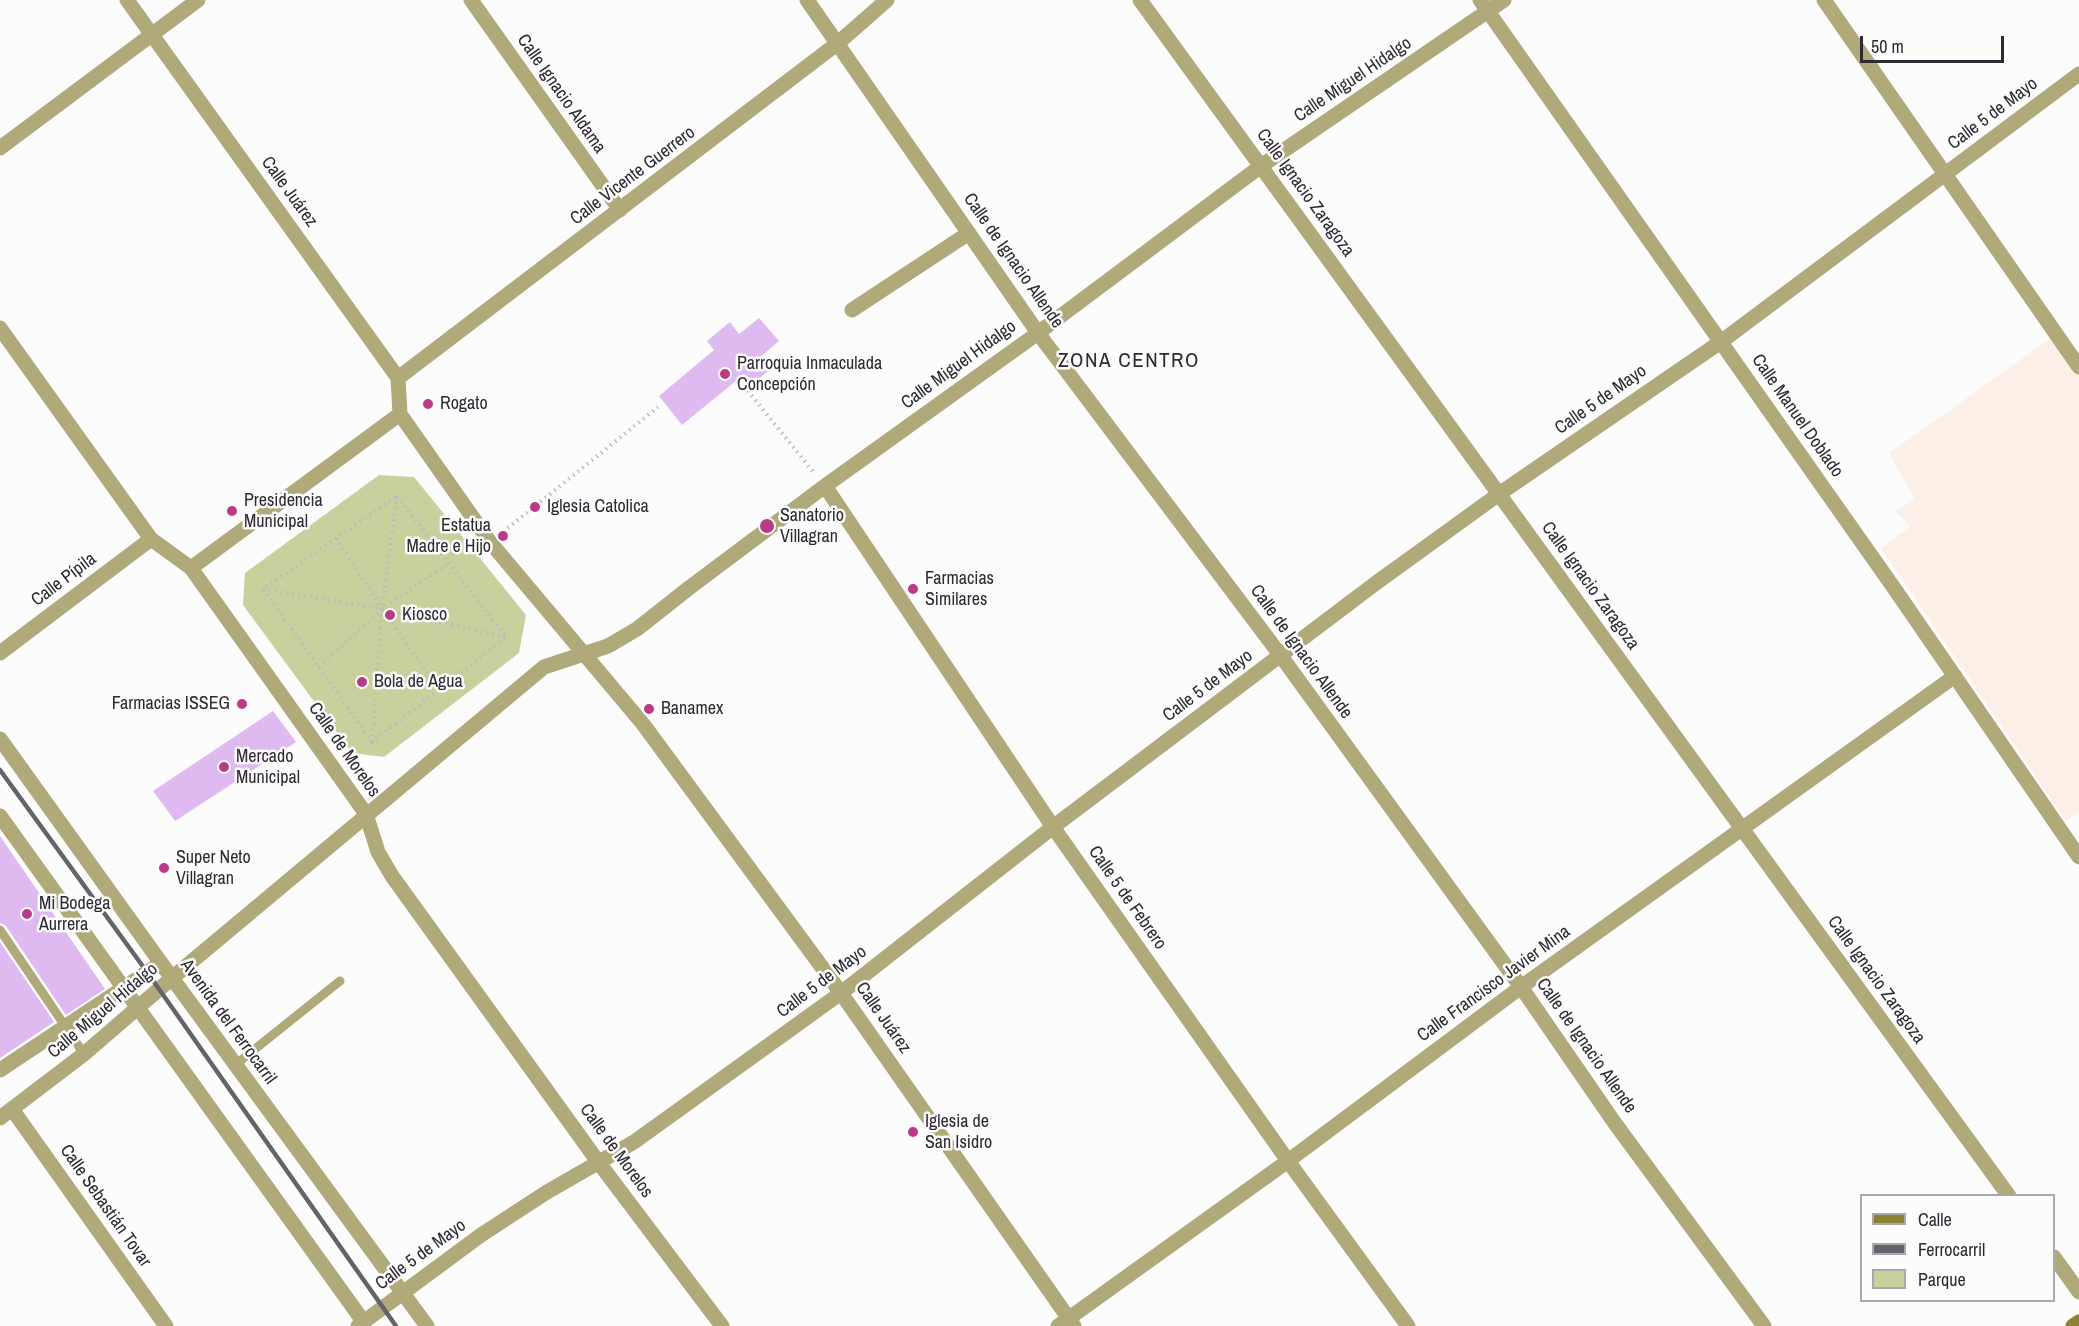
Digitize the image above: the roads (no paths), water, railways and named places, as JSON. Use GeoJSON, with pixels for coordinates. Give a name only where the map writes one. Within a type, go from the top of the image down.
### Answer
{"type":"FeatureCollection","features":[{"type":"Feature","properties":{"kind":"main road"},"geometry":{"type":"LineString","coordinates":[[2073,1326],[2079,1322]]}},
{"type":"Feature","properties":{"kind":"street","name":"Calle Juárez"},"geometry":{"type":"LineString","coordinates":[[127,0],[398,378]]}},
{"type":"Feature","properties":{"kind":"street"},"geometry":{"type":"LineString","coordinates":[[0,148],[198,0]]}},
{"type":"Feature","properties":{"kind":"street","name":"Calle Ignacio Aldama"},"geometry":{"type":"LineString","coordinates":[[471,0],[620,210]]}},
{"type":"Feature","properties":{"kind":"street","name":"Calle de Ignacio Allende"},"geometry":{"type":"LineString","coordinates":[[807,0],[1038,333],[1281,656],[1521,987],[1614,1122],[1764,1326]]}},
{"type":"Feature","properties":{"kind":"street","name":"Calle Vicente Guerrero"},"geometry":{"type":"LineString","coordinates":[[398,378],[838,43],[887,0]]}},
{"type":"Feature","properties":{"kind":"street","name":"Calle Ignacio Zaragoza"},"geometry":{"type":"LineString","coordinates":[[1140,0],[2008,1194]]}},
{"type":"Feature","properties":{"kind":"street","name":"Calle Miguel Hidalgo"},"geometry":{"type":"LineString","coordinates":[[6,1114],[84,1054],[543,667],[608,646],[638,629],[688,588],[825,486],[1038,333],[1261,166],[1484,6],[1504,0]]}},
{"type":"Feature","properties":{"kind":"street"},"geometry":{"type":"LineString","coordinates":[[1824,0],[2079,367]]}},
{"type":"Feature","properties":{"kind":"street","name":"Calle Manuel Doblado"},"geometry":{"type":"LineString","coordinates":[[1484,6],[1722,341],[1955,676],[2073,835],[2079,856]]}},
{"type":"Feature","properties":{"kind":"street","name":"Calle 5 de Mayo"},"geometry":{"type":"LineString","coordinates":[[361,1324],[481,1235],[547,1192],[634,1142],[842,993],[1053,827],[1499,494],[1722,341],[2079,75]]}},
{"type":"Feature","properties":{"kind":"street"},"geometry":{"type":"LineString","coordinates":[[852,310],[969,233]]}},
{"type":"Feature","properties":{"kind":"street","name":"Calle de Morelos"},"geometry":{"type":"LineString","coordinates":[[0,328],[151,538],[190,568],[366,814],[378,852],[392,876],[599,1162],[722,1326]]}},
{"type":"Feature","properties":{"kind":"street"},"geometry":{"type":"LineString","coordinates":[[190,568],[400,414],[398,378]]}},
{"type":"Feature","properties":{"kind":"street","name":"Calle Juárez"},"geometry":{"type":"LineString","coordinates":[[400,414],[490,542],[643,724],[842,993],[1066,1323]]}},
{"type":"Feature","properties":{"kind":"street","name":"Calle 5 de Febrero"},"geometry":{"type":"LineString","coordinates":[[825,486],[1053,827],[1288,1161],[1408,1326]]}},
{"type":"Feature","properties":{"kind":"street","name":"Calle Pípila"},"geometry":{"type":"LineString","coordinates":[[0,653],[151,538]]}},
{"type":"Feature","properties":{"kind":"street","name":"Calle Francisco Javier Mina"},"geometry":{"type":"LineString","coordinates":[[1066,1323],[1521,987],[1955,676]]}},
{"type":"Feature","properties":{"kind":"street","name":"Avenida del Ferrocarril"},"geometry":{"type":"LineString","coordinates":[[0,739],[160,963],[427,1326]]}},
{"type":"Feature","properties":{"kind":"street"},"geometry":{"type":"LineString","coordinates":[[0,816],[139,1007],[361,1324]]}},
{"type":"Feature","properties":{"kind":"street","name":"Calle Miguel Hidalgo"},"geometry":{"type":"LineString","coordinates":[[0,1070],[160,963]]}},
{"type":"Feature","properties":{"kind":"street","name":"Calle Sebastián Tovar"},"geometry":{"type":"LineString","coordinates":[[6,1114],[166,1326]]}},
{"type":"Feature","properties":{"kind":"street"},"geometry":{"type":"LineString","coordinates":[[2055,1258],[2079,1292]]}},
{"type":"Feature","properties":{"kind":"lane"},"geometry":{"type":"LineString","coordinates":[[0,930],[84,1054]]}},
{"type":"Feature","properties":{"kind":"lane"},"geometry":{"type":"LineString","coordinates":[[235,1065],[340,981]]}},
{"type":"Feature","properties":{"kind":"railway"},"geometry":{"type":"LineString","coordinates":[[0,770],[147,972],[396,1326]]}},
{"type":"Feature","properties":{"kind":"place","name":"Parroquia Inmaculada Concepción"},"geometry":{"type":"Point","coordinates":[725,374]}},
{"type":"Feature","properties":{"kind":"place","name":"Rogato"},"geometry":{"type":"Point","coordinates":[428,404]}},
{"type":"Feature","properties":{"kind":"place","name":"Iglesia Catolica"},"geometry":{"type":"Point","coordinates":[535,507]}},
{"type":"Feature","properties":{"kind":"place","name":"Presidencia Municipal"},"geometry":{"type":"Point","coordinates":[232,511]}},
{"type":"Feature","properties":{"kind":"place","name":"Sanatorio Villagran"},"geometry":{"type":"Point","coordinates":[767,526]}},
{"type":"Feature","properties":{"kind":"place","name":"Estatua Madre e Hijo"},"geometry":{"type":"Point","coordinates":[503,536]}},
{"type":"Feature","properties":{"kind":"place","name":"Farmacias Similares"},"geometry":{"type":"Point","coordinates":[913,589]}},
{"type":"Feature","properties":{"kind":"place","name":"Kiosco"},"geometry":{"type":"Point","coordinates":[390,615]}},
{"type":"Feature","properties":{"kind":"place","name":"Bola de Agua"},"geometry":{"type":"Point","coordinates":[362,682]}},
{"type":"Feature","properties":{"kind":"place","name":"Farmacias ISSEG"},"geometry":{"type":"Point","coordinates":[242,704]}},
{"type":"Feature","properties":{"kind":"place","name":"Banamex"},"geometry":{"type":"Point","coordinates":[649,709]}},
{"type":"Feature","properties":{"kind":"place","name":"Mercado Municipal"},"geometry":{"type":"Point","coordinates":[224,767]}},
{"type":"Feature","properties":{"kind":"place","name":"Super Neto Villagran"},"geometry":{"type":"Point","coordinates":[164,868]}},
{"type":"Feature","properties":{"kind":"place","name":"Mi Bodega Aurrera"},"geometry":{"type":"Point","coordinates":[27,914]}},
{"type":"Feature","properties":{"kind":"place","name":"Iglesia de San Isidro"},"geometry":{"type":"Point","coordinates":[913,1132]}},
{"type":"Feature","properties":{"kind":"district","name":"ZONA CENTRO"},"geometry":{"type":"Point","coordinates":[1129,361]}}]}
